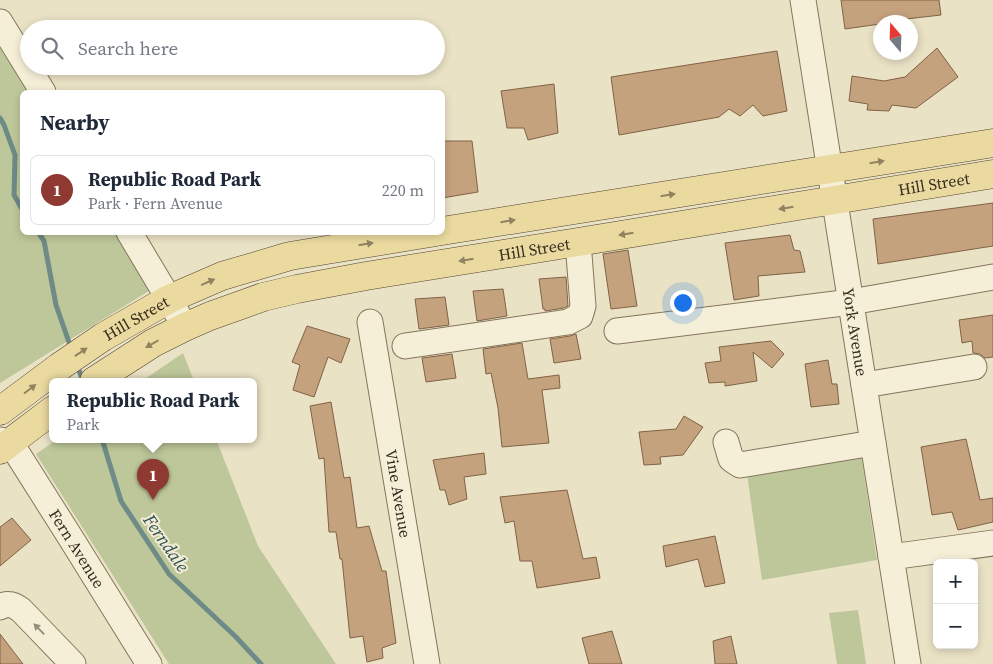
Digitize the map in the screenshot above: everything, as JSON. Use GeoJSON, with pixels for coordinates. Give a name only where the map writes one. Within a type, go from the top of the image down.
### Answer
{"type":"FeatureCollection","features":[{"type":"Feature","properties":{"kind":"main road","name":"Hill Street"},"geometry":{"type":"LineString","coordinates":[[445,232],[993,143]]}},
{"type":"Feature","properties":{"kind":"main road","name":"Hill Street"},"geometry":{"type":"LineString","coordinates":[[98,378],[153,344],[185,327],[263,297],[297,289],[366,276],[993,174]]}},
{"type":"Feature","properties":{"kind":"main road","name":"Hill Street"},"geometry":{"type":"LineString","coordinates":[[0,411],[103,337],[169,299],[222,276],[290,256],[418,235]]}},
{"type":"Feature","properties":{"kind":"main road"},"geometry":{"type":"LineString","coordinates":[[3,444],[49,413]]}},
{"type":"Feature","properties":{"kind":"street","name":"York Avenue"},"geometry":{"type":"LineString","coordinates":[[803,0],[908,664]]}},
{"type":"Feature","properties":{"kind":"street"},"geometry":{"type":"LineString","coordinates":[[0,22],[20,55]]}},
{"type":"Feature","properties":{"kind":"street"},"geometry":{"type":"LineString","coordinates":[[33,75],[42,90]]}},
{"type":"Feature","properties":{"kind":"street"},"geometry":{"type":"LineString","coordinates":[[131,235],[185,327]]}},
{"type":"Feature","properties":{"kind":"street"},"geometry":{"type":"LineString","coordinates":[[405,346],[568,322],[580,316],[583,306],[578,242]]}},
{"type":"Feature","properties":{"kind":"street"},"geometry":{"type":"LineString","coordinates":[[617,331],[851,302],[993,277]]}},
{"type":"Feature","properties":{"kind":"street","name":"Vine Avenue"},"geometry":{"type":"LineString","coordinates":[[370,322],[427,664]]}},
{"type":"Feature","properties":{"kind":"street"},"geometry":{"type":"LineString","coordinates":[[864,385],[974,367]]}},
{"type":"Feature","properties":{"kind":"street"},"geometry":{"type":"LineString","coordinates":[[726,442],[731,459],[740,465],[873,443]]}},
{"type":"Feature","properties":{"kind":"street","name":"Fern Avenue"},"geometry":{"type":"LineString","coordinates":[[3,444],[72,540],[148,664]]}},
{"type":"Feature","properties":{"kind":"street"},"geometry":{"type":"LineString","coordinates":[[892,557],[993,543]]}},
{"type":"Feature","properties":{"kind":"street"},"geometry":{"type":"LineString","coordinates":[[0,607],[8,604],[21,610],[73,664]]}},
{"type":"Feature","properties":{"kind":"green space"},"geometry":{"type":"Polygon","coordinates":[[[0,44],[29,90],[20,90],[20,235],[118,235],[152,289],[0,383],[0,44]]]}},
{"type":"Feature","properties":{"kind":"green space"},"geometry":{"type":"Polygon","coordinates":[[[183,353],[193,378],[146,378],[183,353]]]}},
{"type":"Feature","properties":{"kind":"green space"},"geometry":{"type":"Polygon","coordinates":[[[52,443],[218,443],[258,546],[336,664],[169,664],[36,454],[52,443]]]}},
{"type":"Feature","properties":{"kind":"green space"},"geometry":{"type":"Polygon","coordinates":[[[860,447],[877,560],[762,580],[746,467],[860,447]]]}},
{"type":"Feature","properties":{"kind":"green space"},"geometry":{"type":"Polygon","coordinates":[[[858,610],[866,664],[837,664],[829,613],[858,610]]]}},
{"type":"Feature","properties":{"kind":"building"},"geometry":{"type":"Polygon","coordinates":[[[841,0],[939,0],[941,15],[918,18],[918,15],[873,15],[873,25],[845,29],[841,0]]]}},
{"type":"Feature","properties":{"kind":"building"},"geometry":{"type":"Polygon","coordinates":[[[937,48],[958,77],[916,108],[892,105],[889,111],[867,110],[868,104],[849,101],[852,76],[884,81],[905,77],[937,48]]]}},
{"type":"Feature","properties":{"kind":"building"},"geometry":{"type":"Polygon","coordinates":[[[777,51],[787,111],[763,116],[753,105],[740,116],[729,109],[719,117],[619,135],[611,77],[777,51]]]}},
{"type":"Feature","properties":{"kind":"building"},"geometry":{"type":"Polygon","coordinates":[[[554,84],[558,133],[528,140],[524,128],[507,128],[501,91],[554,84]]]}},
{"type":"Feature","properties":{"kind":"building"},"geometry":{"type":"Polygon","coordinates":[[[445,141],[472,141],[478,192],[445,198],[445,141]]]}},
{"type":"Feature","properties":{"kind":"building"},"geometry":{"type":"Polygon","coordinates":[[[993,203],[993,246],[878,264],[873,219],[993,203]]]}},
{"type":"Feature","properties":{"kind":"building"},"geometry":{"type":"Polygon","coordinates":[[[790,235],[794,250],[800,251],[805,272],[758,276],[759,296],[734,300],[725,243],[790,235]]]}},
{"type":"Feature","properties":{"kind":"building"},"geometry":{"type":"Polygon","coordinates":[[[628,250],[637,306],[611,309],[603,254],[628,250]]]}},
{"type":"Feature","properties":{"kind":"building"},"geometry":{"type":"Polygon","coordinates":[[[566,277],[568,306],[545,311],[543,309],[539,279],[566,277]]]}},
{"type":"Feature","properties":{"kind":"building"},"geometry":{"type":"Polygon","coordinates":[[[503,289],[507,316],[477,321],[473,291],[503,289]]]}},
{"type":"Feature","properties":{"kind":"building"},"geometry":{"type":"Polygon","coordinates":[[[445,297],[449,325],[419,329],[415,299],[445,297]]]}},
{"type":"Feature","properties":{"kind":"building"},"geometry":{"type":"Polygon","coordinates":[[[993,315],[993,357],[985,358],[980,354],[973,353],[972,341],[962,343],[959,320],[993,315]]]}},
{"type":"Feature","properties":{"kind":"building"},"geometry":{"type":"Polygon","coordinates":[[[307,326],[350,339],[341,363],[328,357],[314,397],[293,390],[300,365],[292,362],[307,326]]]}},
{"type":"Feature","properties":{"kind":"building"},"geometry":{"type":"Polygon","coordinates":[[[576,334],[581,359],[554,363],[550,339],[576,334]]]}},
{"type":"Feature","properties":{"kind":"building"},"geometry":{"type":"Polygon","coordinates":[[[771,341],[784,354],[772,368],[753,352],[757,381],[725,386],[725,382],[709,383],[705,363],[721,361],[719,347],[771,341]]]}},
{"type":"Feature","properties":{"kind":"building"},"geometry":{"type":"Polygon","coordinates":[[[522,343],[528,379],[559,375],[560,388],[542,390],[549,443],[502,447],[498,408],[491,373],[486,374],[483,349],[522,343]]]}},
{"type":"Feature","properties":{"kind":"building"},"geometry":{"type":"Polygon","coordinates":[[[452,354],[456,378],[426,382],[422,358],[452,354]]]}},
{"type":"Feature","properties":{"kind":"building"},"geometry":{"type":"Polygon","coordinates":[[[828,360],[832,384],[837,384],[839,404],[811,407],[805,364],[828,360]]]}},
{"type":"Feature","properties":{"kind":"building"},"geometry":{"type":"Polygon","coordinates":[[[331,402],[344,478],[350,477],[357,528],[369,526],[382,571],[386,571],[396,643],[382,648],[383,658],[367,662],[363,636],[350,638],[342,559],[340,559],[336,532],[329,532],[324,458],[319,459],[310,406],[331,402]]]}},
{"type":"Feature","properties":{"kind":"building"},"geometry":{"type":"Polygon","coordinates":[[[684,416],[703,427],[683,455],[660,457],[661,464],[644,465],[639,432],[676,429],[684,416]]]}},
{"type":"Feature","properties":{"kind":"building"},"geometry":{"type":"Polygon","coordinates":[[[966,439],[980,500],[993,498],[993,522],[958,530],[952,512],[932,515],[921,447],[966,439]]]}},
{"type":"Feature","properties":{"kind":"building"},"geometry":{"type":"Polygon","coordinates":[[[484,453],[486,474],[464,477],[467,499],[449,505],[445,490],[440,490],[433,460],[484,453]]]}},
{"type":"Feature","properties":{"kind":"building"},"geometry":{"type":"Polygon","coordinates":[[[567,490],[583,559],[596,557],[600,578],[537,588],[532,561],[520,561],[514,521],[505,523],[500,497],[567,490]]]}},
{"type":"Feature","properties":{"kind":"building"},"geometry":{"type":"Polygon","coordinates":[[[12,518],[31,540],[0,566],[0,527],[12,518]]]}},
{"type":"Feature","properties":{"kind":"building"},"geometry":{"type":"Polygon","coordinates":[[[715,536],[725,583],[705,587],[698,559],[666,567],[663,546],[715,536]]]}},
{"type":"Feature","properties":{"kind":"building"},"geometry":{"type":"Polygon","coordinates":[[[612,631],[622,664],[589,664],[582,638],[612,631]]]}},
{"type":"Feature","properties":{"kind":"building"},"geometry":{"type":"Polygon","coordinates":[[[0,634],[23,664],[0,664],[0,634]]]}},
{"type":"Feature","properties":{"kind":"building"},"geometry":{"type":"Polygon","coordinates":[[[731,636],[737,664],[715,664],[713,641],[731,636]]]}},
{"type":"Feature","properties":{"kind":"waterway","name":"Ferndale"},"geometry":{"type":"LineString","coordinates":[[0,118],[15,155],[14,195],[20,206]]}},
{"type":"Feature","properties":{"kind":"waterway","name":"Ferndale"},"geometry":{"type":"LineString","coordinates":[[40,235],[44,241],[56,305],[71,348]]}},
{"type":"Feature","properties":{"kind":"waterway","name":"Ferndale"},"geometry":{"type":"LineString","coordinates":[[77,365],[82,378]]}},
{"type":"Feature","properties":{"kind":"waterway","name":"Ferndale"},"geometry":{"type":"LineString","coordinates":[[103,443],[121,501],[169,574],[236,637],[261,664]]}},
{"type":"Feature","properties":{"kind":"place","name":"Republic Road Park"},"geometry":{"type":"Point","coordinates":[153,500]}}]}
